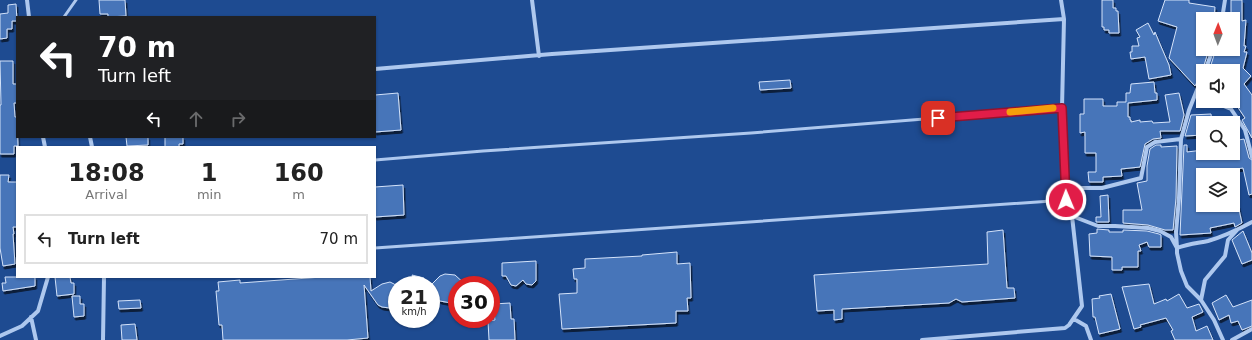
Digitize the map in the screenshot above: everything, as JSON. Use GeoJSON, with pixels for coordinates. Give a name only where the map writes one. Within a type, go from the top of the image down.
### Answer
{"type":"FeatureCollection","features":[{"type":"Feature","properties":{"kind":"street"},"geometry":{"type":"LineString","coordinates":[[27,0],[29,16]]}},
{"type":"Feature","properties":{"kind":"street"},"geometry":{"type":"LineString","coordinates":[[532,0],[538,56]]}},
{"type":"Feature","properties":{"kind":"street"},"geometry":{"type":"LineString","coordinates":[[922,340],[1064,328],[1069,326],[1082,306],[1072,216],[1066,200],[1062,108],[1064,19],[1061,0]]}},
{"type":"Feature","properties":{"kind":"street"},"geometry":{"type":"LineString","coordinates":[[1223,12],[1225,0]]}},
{"type":"Feature","properties":{"kind":"street"},"geometry":{"type":"LineString","coordinates":[[376,69],[560,53],[1064,19]]}},
{"type":"Feature","properties":{"kind":"street"},"geometry":{"type":"LineString","coordinates":[[1195,95],[1181,139],[1176,232],[1177,254],[1181,271],[1187,286],[1201,300],[1214,320],[1223,340]]}},
{"type":"Feature","properties":{"kind":"street"},"geometry":{"type":"LineString","coordinates":[[1228,108],[1231,109],[1245,130],[1252,157]]}},
{"type":"Feature","properties":{"kind":"street"},"geometry":{"type":"LineString","coordinates":[[1066,188],[1102,188],[1141,178],[1147,147],[1155,142],[1181,139]]}},
{"type":"Feature","properties":{"kind":"street"},"geometry":{"type":"LineString","coordinates":[[1072,216],[1098,226],[1132,226],[1160,231],[1171,238],[1177,248]]}},
{"type":"Feature","properties":{"kind":"street"},"geometry":{"type":"LineString","coordinates":[[1177,248],[1188,244],[1209,240],[1239,229],[1252,222]]}},
{"type":"Feature","properties":{"kind":"street"},"geometry":{"type":"LineString","coordinates":[[1201,300],[1205,280],[1225,256],[1228,240],[1239,229]]}},
{"type":"Feature","properties":{"kind":"street"},"geometry":{"type":"LineString","coordinates":[[0,336],[22,326],[38,311],[48,278]]}},
{"type":"Feature","properties":{"kind":"street"},"geometry":{"type":"LineString","coordinates":[[103,340],[104,278]]}},
{"type":"Feature","properties":{"kind":"street"},"geometry":{"type":"LineString","coordinates":[[32,317],[36,340]]}},
{"type":"Feature","properties":{"kind":"street"},"geometry":{"type":"LineString","coordinates":[[1074,319],[1086,326],[1091,340]]}},
{"type":"Feature","properties":{"kind":"street"},"geometry":{"type":"LineString","coordinates":[[1232,340],[1252,329]]}},
{"type":"Feature","properties":{"kind":"street"},"geometry":{"type":"LineString","coordinates":[[996,334],[996,340]]}},
{"type":"Feature","properties":{"kind":"lane"},"geometry":{"type":"LineString","coordinates":[[65,16],[76,0]]}},
{"type":"Feature","properties":{"kind":"lane"},"geometry":{"type":"LineString","coordinates":[[376,160],[483,151],[750,133],[1062,108]]}},
{"type":"Feature","properties":{"kind":"lane"},"geometry":{"type":"LineString","coordinates":[[376,248],[1066,200]]}},
{"type":"Feature","properties":{"kind":"building"},"geometry":{"type":"Polygon","coordinates":[[[99,0],[125,0],[126,16],[108,16],[108,14],[100,14],[99,0]]]}},
{"type":"Feature","properties":{"kind":"building"},"geometry":{"type":"Polygon","coordinates":[[[1102,0],[1113,0],[1113,8],[1116,8],[1116,11],[1118,11],[1119,33],[1109,33],[1109,30],[1104,30],[1104,27],[1102,27],[1102,0]]]}},
{"type":"Feature","properties":{"kind":"building"},"geometry":{"type":"Polygon","coordinates":[[[1165,0],[1189,0],[1189,3],[1215,7],[1215,12],[1196,12],[1196,56],[1207,56],[1204,64],[1196,64],[1195,86],[1169,58],[1177,27],[1158,21],[1165,0]]]}},
{"type":"Feature","properties":{"kind":"building"},"geometry":{"type":"Polygon","coordinates":[[[1231,0],[1242,0],[1242,21],[1246,20],[1244,46],[1246,46],[1244,52],[1247,52],[1243,68],[1251,76],[1244,84],[1252,95],[1252,138],[1242,120],[1245,118],[1238,108],[1240,108],[1240,64],[1211,64],[1214,56],[1240,56],[1240,12],[1231,12],[1231,0]]]}},
{"type":"Feature","properties":{"kind":"building"},"geometry":{"type":"Polygon","coordinates":[[[16,4],[16,21],[12,21],[12,29],[7,29],[7,38],[0,39],[0,14],[8,13],[8,5],[16,4]]]}},
{"type":"Feature","properties":{"kind":"building"},"geometry":{"type":"Polygon","coordinates":[[[1148,23],[1154,35],[1155,32],[1169,65],[1171,75],[1149,79],[1145,57],[1131,59],[1130,52],[1132,52],[1132,46],[1139,46],[1137,38],[1140,37],[1136,30],[1148,23]]]}},
{"type":"Feature","properties":{"kind":"building"},"geometry":{"type":"Polygon","coordinates":[[[0,61],[13,61],[13,84],[16,84],[16,103],[14,103],[16,138],[18,138],[18,146],[14,146],[14,154],[0,154],[0,61]]]}},
{"type":"Feature","properties":{"kind":"building"},"geometry":{"type":"Polygon","coordinates":[[[790,80],[791,88],[760,90],[759,82],[790,80]]]}},
{"type":"Feature","properties":{"kind":"building"},"geometry":{"type":"Polygon","coordinates":[[[1154,82],[1157,100],[1128,103],[1128,117],[1130,117],[1131,122],[1140,120],[1140,122],[1152,121],[1153,123],[1170,122],[1165,95],[1179,93],[1184,115],[1180,131],[1160,131],[1161,138],[1153,139],[1145,144],[1140,167],[1121,169],[1122,176],[1103,177],[1103,182],[1089,182],[1088,172],[1096,172],[1096,153],[1085,153],[1085,132],[1080,133],[1080,114],[1084,114],[1084,99],[1103,99],[1103,106],[1117,106],[1117,102],[1126,102],[1126,93],[1130,93],[1131,84],[1154,82]]]}},
{"type":"Feature","properties":{"kind":"building"},"geometry":{"type":"Polygon","coordinates":[[[398,93],[401,130],[376,132],[376,95],[398,93]]]}},
{"type":"Feature","properties":{"kind":"building"},"geometry":{"type":"Polygon","coordinates":[[[1211,114],[1211,116],[1196,116],[1196,135],[1185,136],[1191,115],[1211,114]]]}},
{"type":"Feature","properties":{"kind":"building"},"geometry":{"type":"Polygon","coordinates":[[[126,138],[148,138],[148,145],[127,146],[126,138]]]}},
{"type":"Feature","properties":{"kind":"building"},"geometry":{"type":"Polygon","coordinates":[[[165,138],[183,138],[183,144],[179,144],[179,146],[165,146],[165,138]]]}},
{"type":"Feature","properties":{"kind":"building"},"geometry":{"type":"Polygon","coordinates":[[[1244,139],[1249,158],[1252,160],[1252,194],[1249,195],[1243,168],[1196,168],[1196,212],[1240,212],[1242,223],[1235,227],[1234,223],[1210,228],[1211,233],[1180,235],[1184,145],[1187,145],[1187,152],[1196,151],[1196,160],[1240,160],[1240,140],[1244,139]]]}},
{"type":"Feature","properties":{"kind":"building"},"geometry":{"type":"Polygon","coordinates":[[[1156,145],[1161,145],[1161,147],[1177,146],[1176,198],[1173,230],[1165,230],[1148,225],[1123,223],[1123,210],[1142,210],[1137,183],[1147,181],[1147,166],[1150,149],[1156,145]]]}},
{"type":"Feature","properties":{"kind":"building"},"geometry":{"type":"Polygon","coordinates":[[[0,175],[9,175],[8,182],[16,182],[16,227],[13,227],[15,264],[3,266],[0,248],[0,175]]]}},
{"type":"Feature","properties":{"kind":"building"},"geometry":{"type":"Polygon","coordinates":[[[403,185],[404,215],[376,217],[376,187],[403,185]]]}},
{"type":"Feature","properties":{"kind":"building"},"geometry":{"type":"Polygon","coordinates":[[[1108,195],[1109,222],[1096,222],[1096,217],[1101,217],[1100,196],[1108,195]]]}},
{"type":"Feature","properties":{"kind":"building"},"geometry":{"type":"Polygon","coordinates":[[[1097,229],[1109,230],[1109,232],[1123,232],[1123,230],[1147,231],[1159,234],[1161,235],[1161,247],[1149,247],[1147,242],[1139,245],[1141,251],[1138,251],[1138,267],[1122,267],[1122,270],[1112,270],[1112,257],[1090,256],[1089,234],[1097,233],[1097,229]]]}},
{"type":"Feature","properties":{"kind":"building"},"geometry":{"type":"Polygon","coordinates":[[[1003,230],[1007,288],[1014,288],[1015,298],[962,302],[956,299],[949,303],[842,309],[842,319],[834,320],[834,310],[817,311],[814,275],[988,264],[987,232],[1003,230]]]}},
{"type":"Feature","properties":{"kind":"building"},"geometry":{"type":"Polygon","coordinates":[[[1243,231],[1252,253],[1252,260],[1242,264],[1232,240],[1243,231]]]}},
{"type":"Feature","properties":{"kind":"building"},"geometry":{"type":"Polygon","coordinates":[[[677,252],[677,264],[690,263],[691,298],[687,298],[688,311],[676,311],[676,323],[562,329],[559,294],[577,293],[577,279],[574,279],[573,269],[585,268],[585,259],[642,256],[677,252]]]}},
{"type":"Feature","properties":{"kind":"building"},"geometry":{"type":"Polygon","coordinates":[[[536,261],[536,281],[532,285],[526,284],[523,280],[516,286],[511,285],[506,276],[502,276],[502,263],[536,261]]]}},
{"type":"Feature","properties":{"kind":"building"},"geometry":{"type":"Polygon","coordinates":[[[445,274],[456,276],[448,276],[448,302],[440,301],[440,276],[445,274]]]}},
{"type":"Feature","properties":{"kind":"building"},"geometry":{"type":"Polygon","coordinates":[[[5,277],[35,278],[35,286],[3,291],[2,283],[6,283],[5,277]]]}},
{"type":"Feature","properties":{"kind":"building"},"geometry":{"type":"Polygon","coordinates":[[[55,278],[70,278],[71,283],[74,283],[74,294],[57,296],[55,278]]]}},
{"type":"Feature","properties":{"kind":"building"},"geometry":{"type":"Polygon","coordinates":[[[308,278],[370,278],[371,291],[382,284],[388,282],[388,308],[378,305],[364,285],[368,338],[347,340],[223,340],[222,325],[219,325],[216,291],[219,291],[218,282],[240,280],[240,283],[308,278]]]}},
{"type":"Feature","properties":{"kind":"building"},"geometry":{"type":"Polygon","coordinates":[[[1149,284],[1154,304],[1166,299],[1167,301],[1179,294],[1187,308],[1199,304],[1203,312],[1192,317],[1196,331],[1207,326],[1213,340],[1175,340],[1171,331],[1173,330],[1166,318],[1140,325],[1141,327],[1134,329],[1122,287],[1149,284]]]}},
{"type":"Feature","properties":{"kind":"building"},"geometry":{"type":"Polygon","coordinates":[[[1111,294],[1120,329],[1099,334],[1095,317],[1093,317],[1092,299],[1111,294]]]}},
{"type":"Feature","properties":{"kind":"building"},"geometry":{"type":"Polygon","coordinates":[[[1226,295],[1233,307],[1252,300],[1252,326],[1242,330],[1238,321],[1231,323],[1229,315],[1219,320],[1212,303],[1226,295]]]}},
{"type":"Feature","properties":{"kind":"building"},"geometry":{"type":"Polygon","coordinates":[[[72,296],[80,296],[80,304],[84,304],[84,316],[74,317],[72,296]]]}},
{"type":"Feature","properties":{"kind":"building"},"geometry":{"type":"Polygon","coordinates":[[[140,300],[141,308],[119,309],[118,301],[140,300]]]}},
{"type":"Feature","properties":{"kind":"building"},"geometry":{"type":"Polygon","coordinates":[[[510,303],[511,319],[514,319],[515,340],[489,340],[488,328],[500,328],[500,304],[510,303]]]}},
{"type":"Feature","properties":{"kind":"building"},"geometry":{"type":"Polygon","coordinates":[[[135,324],[137,340],[122,340],[121,325],[135,324]]]}},
{"type":"Feature","properties":{"kind":"slow traffic"},"geometry":{"type":"LineString","coordinates":[[1010,112],[1053,108]]}},
{"type":"Feature","properties":{"kind":"route"},"geometry":{"type":"LineString","coordinates":[[938,118],[1062,108],[1066,200]]}}]}
